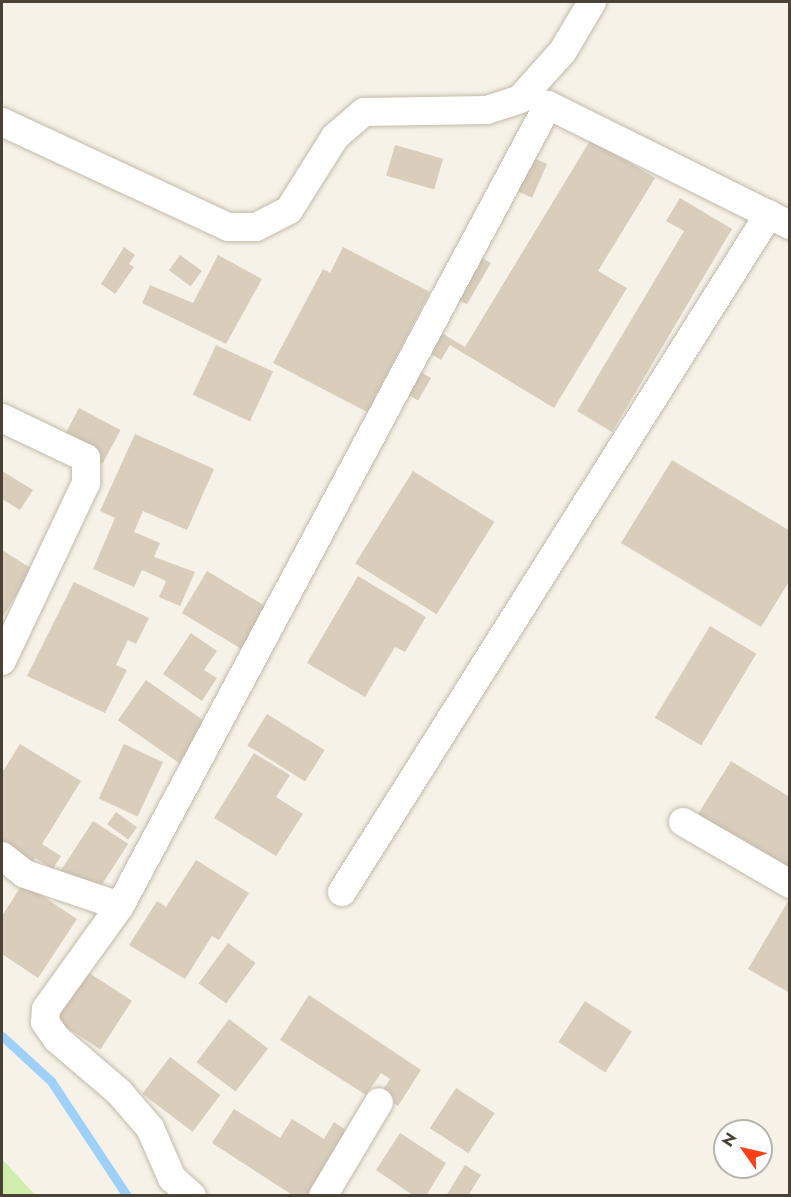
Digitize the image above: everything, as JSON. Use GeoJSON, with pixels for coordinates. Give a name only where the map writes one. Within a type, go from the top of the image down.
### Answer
{"type":"FeatureCollection","features":[{"type":"Feature","properties":{"kind":"street"},"geometry":{"type":"LineString","coordinates":[[2,122],[228,227],[256,227],[289,210],[335,137],[364,112],[487,110],[520,99],[563,51],[591,2]]}},
{"type":"Feature","properties":{"kind":"street"},"geometry":{"type":"LineString","coordinates":[[192,1196],[172,1178],[150,1128],[119,1092],[57,1039],[45,1022],[46,1009],[120,906],[548,105],[779,219],[342,892]]}},
{"type":"Feature","properties":{"kind":"street"},"geometry":{"type":"LineString","coordinates":[[2,418],[86,458],[86,483],[2,661]]}},
{"type":"Feature","properties":{"kind":"street"},"geometry":{"type":"LineString","coordinates":[[682,822],[789,884]]}},
{"type":"Feature","properties":{"kind":"street"},"geometry":{"type":"LineString","coordinates":[[2,856],[25,874],[120,906]]}},
{"type":"Feature","properties":{"kind":"street"},"geometry":{"type":"LineString","coordinates":[[323,1196],[379,1102]]}},
{"type":"Feature","properties":{"kind":"green space"},"geometry":{"type":"Polygon","coordinates":[[[2,1159],[35,1195],[2,1195],[2,1159]]]}},
{"type":"Feature","properties":{"kind":"building"},"geometry":{"type":"Polygon","coordinates":[[[591,139],[655,178],[598,271],[627,288],[554,408],[450,345],[441,360],[423,349],[435,329],[465,347],[591,139]]]}},
{"type":"Feature","properties":{"kind":"building"},"geometry":{"type":"Polygon","coordinates":[[[395,145],[443,159],[434,190],[386,176],[395,145]]]}},
{"type":"Feature","properties":{"kind":"building"},"geometry":{"type":"Polygon","coordinates":[[[527,155],[547,164],[532,198],[512,189],[527,155]]]}},
{"type":"Feature","properties":{"kind":"building"},"geometry":{"type":"Polygon","coordinates":[[[680,198],[732,229],[612,432],[577,411],[684,231],[666,221],[680,198]]]}},
{"type":"Feature","properties":{"kind":"building"},"geometry":{"type":"Polygon","coordinates":[[[124,247],[135,255],[129,264],[134,267],[115,294],[101,284],[124,247]]]}},
{"type":"Feature","properties":{"kind":"building"},"geometry":{"type":"Polygon","coordinates":[[[343,247],[430,292],[374,399],[377,401],[371,414],[273,363],[323,269],[330,273],[343,247]]]}},
{"type":"Feature","properties":{"kind":"building"},"geometry":{"type":"Polygon","coordinates":[[[180,255],[202,271],[191,286],[169,270],[180,255]]]}},
{"type":"Feature","properties":{"kind":"building"},"geometry":{"type":"Polygon","coordinates":[[[218,255],[262,279],[226,344],[142,303],[150,285],[193,303],[218,255]]]}},
{"type":"Feature","properties":{"kind":"building"},"geometry":{"type":"Polygon","coordinates":[[[477,255],[491,263],[467,305],[453,297],[477,255]]]}},
{"type":"Feature","properties":{"kind":"building"},"geometry":{"type":"Polygon","coordinates":[[[216,345],[273,372],[250,421],[193,395],[216,345]]]}},
{"type":"Feature","properties":{"kind":"building"},"geometry":{"type":"Polygon","coordinates":[[[419,371],[431,378],[418,401],[406,394],[419,371]]]}},
{"type":"Feature","properties":{"kind":"building"},"geometry":{"type":"Polygon","coordinates":[[[79,408],[120,430],[103,464],[61,442],[79,408]]]}},
{"type":"Feature","properties":{"kind":"building"},"geometry":{"type":"Polygon","coordinates":[[[135,434],[214,469],[187,530],[143,511],[134,532],[160,543],[154,557],[195,572],[180,606],[159,597],[166,581],[142,570],[134,587],[93,569],[115,518],[100,511],[135,434]]]}},
{"type":"Feature","properties":{"kind":"building"},"geometry":{"type":"Polygon","coordinates":[[[672,460],[790,531],[790,580],[761,627],[621,543],[672,460]]]}},
{"type":"Feature","properties":{"kind":"building"},"geometry":{"type":"Polygon","coordinates":[[[2,471],[33,490],[20,510],[2,499],[2,471]]]}},
{"type":"Feature","properties":{"kind":"building"},"geometry":{"type":"Polygon","coordinates":[[[413,471],[494,522],[437,614],[355,563],[413,471]]]}},
{"type":"Feature","properties":{"kind":"building"},"geometry":{"type":"Polygon","coordinates":[[[2,550],[32,569],[2,618],[2,550]]]}},
{"type":"Feature","properties":{"kind":"building"},"geometry":{"type":"Polygon","coordinates":[[[207,571],[273,611],[248,653],[182,613],[207,571]]]}},
{"type":"Feature","properties":{"kind":"building"},"geometry":{"type":"Polygon","coordinates":[[[358,576],[426,617],[405,652],[395,647],[365,697],[307,663],[358,576]]]}},
{"type":"Feature","properties":{"kind":"building"},"geometry":{"type":"Polygon","coordinates":[[[74,582],[149,618],[136,644],[128,640],[116,665],[127,670],[105,713],[27,676],[74,582]]]}},
{"type":"Feature","properties":{"kind":"building"},"geometry":{"type":"Polygon","coordinates":[[[710,626],[756,654],[701,746],[655,718],[710,626]]]}},
{"type":"Feature","properties":{"kind":"building"},"geometry":{"type":"Polygon","coordinates":[[[191,633],[217,651],[204,670],[217,678],[202,701],[163,674],[191,633]]]}},
{"type":"Feature","properties":{"kind":"building"},"geometry":{"type":"Polygon","coordinates":[[[146,680],[209,724],[181,764],[118,720],[146,680]]]}},
{"type":"Feature","properties":{"kind":"building"},"geometry":{"type":"Polygon","coordinates":[[[267,714],[325,750],[305,781],[247,745],[267,714]]]}},
{"type":"Feature","properties":{"kind":"building"},"geometry":{"type":"Polygon","coordinates":[[[20,744],[81,781],[42,844],[61,856],[53,869],[35,858],[30,866],[2,849],[2,773],[20,744]]]}},
{"type":"Feature","properties":{"kind":"building"},"geometry":{"type":"Polygon","coordinates":[[[124,744],[163,762],[138,817],[99,798],[124,744]]]}},
{"type":"Feature","properties":{"kind":"building"},"geometry":{"type":"Polygon","coordinates":[[[254,753],[290,775],[276,797],[303,814],[276,856],[214,818],[254,753]]]}},
{"type":"Feature","properties":{"kind":"building"},"geometry":{"type":"Polygon","coordinates":[[[731,761],[790,797],[790,877],[695,819],[731,761]]]}},
{"type":"Feature","properties":{"kind":"building"},"geometry":{"type":"Polygon","coordinates":[[[116,812],[137,827],[128,839],[107,824],[116,812]]]}},
{"type":"Feature","properties":{"kind":"building"},"geometry":{"type":"Polygon","coordinates":[[[93,821],[128,844],[93,898],[58,876],[93,821]]]}},
{"type":"Feature","properties":{"kind":"building"},"geometry":{"type":"Polygon","coordinates":[[[196,860],[249,893],[219,940],[212,936],[185,979],[129,945],[157,901],[166,907],[196,860]]]}},
{"type":"Feature","properties":{"kind":"building"},"geometry":{"type":"Polygon","coordinates":[[[23,883],[77,919],[38,978],[2,954],[2,916],[23,883]]]}},
{"type":"Feature","properties":{"kind":"building"},"geometry":{"type":"Polygon","coordinates":[[[790,898],[790,993],[748,969],[790,898]]]}},
{"type":"Feature","properties":{"kind":"building"},"geometry":{"type":"Polygon","coordinates":[[[228,943],[256,963],[226,1003],[199,983],[228,943]]]}},
{"type":"Feature","properties":{"kind":"building"},"geometry":{"type":"Polygon","coordinates":[[[80,967],[132,1001],[100,1049],[48,1016],[80,967]]]}},
{"type":"Feature","properties":{"kind":"building"},"geometry":{"type":"Polygon","coordinates":[[[309,995],[421,1070],[398,1106],[380,1095],[390,1079],[381,1073],[366,1095],[280,1040],[309,995]]]}},
{"type":"Feature","properties":{"kind":"building"},"geometry":{"type":"Polygon","coordinates":[[[585,1001],[632,1031],[605,1073],[558,1042],[585,1001]]]}},
{"type":"Feature","properties":{"kind":"building"},"geometry":{"type":"Polygon","coordinates":[[[229,1019],[268,1048],[236,1092],[197,1062],[229,1019]]]}},
{"type":"Feature","properties":{"kind":"building"},"geometry":{"type":"Polygon","coordinates":[[[170,1057],[220,1095],[193,1132],[142,1094],[170,1057]]]}},
{"type":"Feature","properties":{"kind":"building"},"geometry":{"type":"Polygon","coordinates":[[[456,1088],[495,1113],[468,1153],[430,1128],[456,1088]]]}},
{"type":"Feature","properties":{"kind":"building"},"geometry":{"type":"Polygon","coordinates":[[[234,1109],[280,1138],[292,1119],[324,1139],[334,1122],[350,1133],[310,1196],[294,1196],[212,1143],[234,1109]]]}},
{"type":"Feature","properties":{"kind":"building"},"geometry":{"type":"Polygon","coordinates":[[[400,1133],[446,1163],[426,1196],[414,1196],[376,1170],[400,1133]]]}},
{"type":"Feature","properties":{"kind":"building"},"geometry":{"type":"Polygon","coordinates":[[[465,1165],[481,1175],[468,1196],[446,1196],[465,1165]]]}},
{"type":"Feature","properties":{"kind":"waterway"},"geometry":{"type":"LineString","coordinates":[[2,1036],[51,1081],[127,1196]]}}]}
